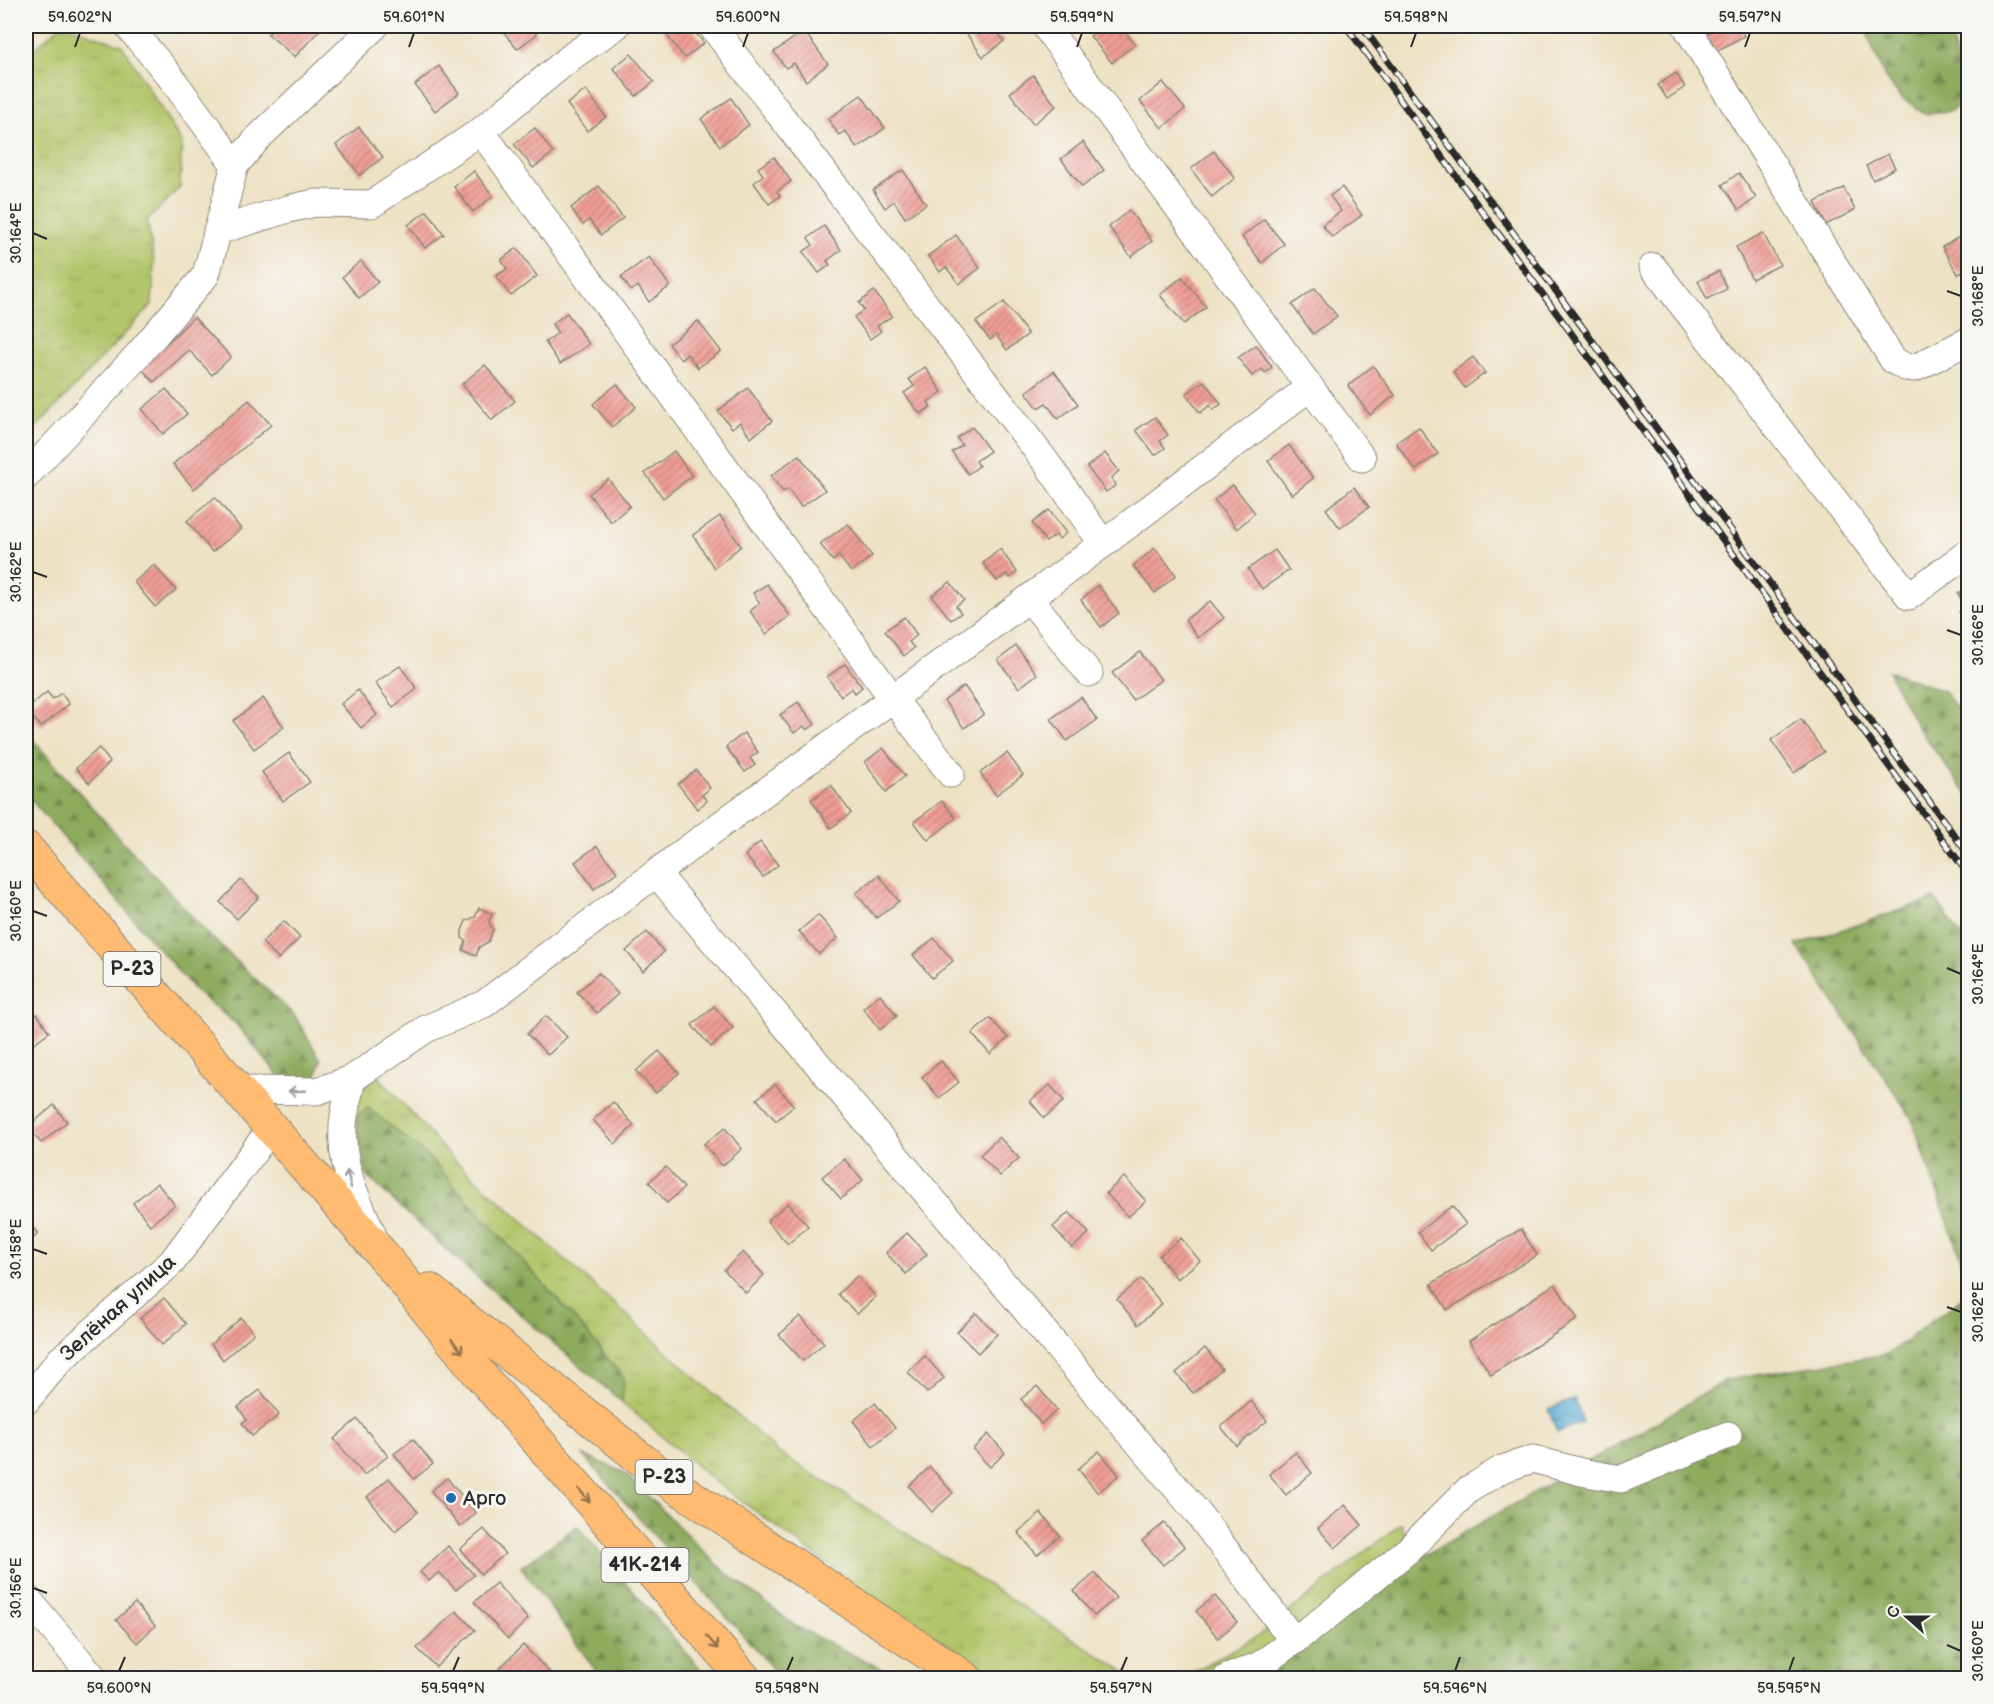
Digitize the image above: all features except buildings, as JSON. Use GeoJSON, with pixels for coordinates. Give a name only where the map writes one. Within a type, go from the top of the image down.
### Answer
{"type":"FeatureCollection","features":[{"type":"Feature","properties":{"kind":"main road","name":"Р-23"},"geometry":{"type":"LineString","coordinates":[[26,848],[380,1251],[671,1483],[965,1678]]}},
{"type":"Feature","properties":{"kind":"main road","name":"41К-214"},"geometry":{"type":"LineString","coordinates":[[380,1251],[489,1384],[744,1678]]}},
{"type":"Feature","properties":{"kind":"street"},"geometry":{"type":"LineString","coordinates":[[128,26],[169,75],[235,165]]}},
{"type":"Feature","properties":{"kind":"street"},"geometry":{"type":"LineString","coordinates":[[26,476],[138,355],[206,275],[235,165],[259,137],[375,26]]}},
{"type":"Feature","properties":{"kind":"street"},"geometry":{"type":"LineString","coordinates":[[217,231],[315,203],[372,204],[481,131],[575,54],[616,26]]}},
{"type":"Feature","properties":{"kind":"street"},"geometry":{"type":"LineString","coordinates":[[712,26],[1046,462],[1103,544]]}},
{"type":"Feature","properties":{"kind":"street"},"geometry":{"type":"LineString","coordinates":[[1045,26],[1362,458]]}},
{"type":"Feature","properties":{"kind":"street"},"geometry":{"type":"LineString","coordinates":[[1686,26],[1893,360],[1905,367],[1915,368],[1968,340]]}},
{"type":"Feature","properties":{"kind":"street"},"geometry":{"type":"LineString","coordinates":[[481,131],[893,699],[951,774]]}},
{"type":"Feature","properties":{"kind":"street"},"geometry":{"type":"LineString","coordinates":[[1653,267],[1909,596],[1968,553]]}},
{"type":"Feature","properties":{"kind":"street"},"geometry":{"type":"LineString","coordinates":[[239,1090],[317,1091],[352,1079],[426,1029],[484,1004],[656,873],[1103,544],[1310,387]]}},
{"type":"Feature","properties":{"kind":"street"},"geometry":{"type":"LineString","coordinates":[[1029,598],[1089,673]]}},
{"type":"Feature","properties":{"kind":"street"},"geometry":{"type":"LineString","coordinates":[[656,873],[1196,1511],[1294,1641]]}},
{"type":"Feature","properties":{"kind":"street"},"geometry":{"type":"LineString","coordinates":[[352,1079],[343,1124],[344,1156],[351,1188],[380,1251]]}},
{"type":"Feature","properties":{"kind":"street","name":"Зелёная улица"},"geometry":{"type":"LineString","coordinates":[[26,1401],[60,1360],[172,1263],[272,1127]]}},
{"type":"Feature","properties":{"kind":"street"},"geometry":{"type":"LineString","coordinates":[[1227,1678],[1260,1665],[1294,1641],[1408,1550],[1468,1490],[1502,1469],[1533,1459],[1581,1472],[1621,1479],[1728,1435]]}},
{"type":"Feature","properties":{"kind":"street"},"geometry":{"type":"LineString","coordinates":[[26,1597],[94,1678]]}},
{"type":"Feature","properties":{"kind":"green space"},"geometry":{"type":"Polygon","coordinates":[[[60,26],[68,26],[122,45],[182,143],[180,187],[147,221],[154,261],[152,305],[26,438],[26,376],[31,370],[26,369],[26,60],[28,55],[60,26]]]}},
{"type":"Feature","properties":{"kind":"green space"},"geometry":{"type":"Polygon","coordinates":[[[1864,26],[1945,26],[1968,96],[1952,111],[1926,114],[1902,98],[1885,78],[1864,26]]]}},
{"type":"Feature","properties":{"kind":"green space"},"geometry":{"type":"Polygon","coordinates":[[[1888,671],[1944,691],[1968,723],[1968,796],[1916,725],[1888,671]]]}},
{"type":"Feature","properties":{"kind":"green space"},"geometry":{"type":"Polygon","coordinates":[[[26,732],[209,935],[295,1016],[321,1060],[315,1081],[282,1080],[236,1024],[197,993],[26,794],[26,732]]]}},
{"type":"Feature","properties":{"kind":"green space"},"geometry":{"type":"Polygon","coordinates":[[[1935,899],[1968,945],[1968,1279],[1911,1117],[1796,945],[1935,899]]]}},
{"type":"Feature","properties":{"kind":"green space"},"geometry":{"type":"Polygon","coordinates":[[[375,1073],[447,1153],[779,1453],[1135,1678],[1001,1678],[883,1605],[713,1480],[622,1402],[623,1378],[570,1313],[425,1154],[355,1118],[358,1092],[375,1073]]]}},
{"type":"Feature","properties":{"kind":"green space"},"geometry":{"type":"Polygon","coordinates":[[[368,1108],[425,1154],[570,1313],[624,1378],[622,1402],[465,1267],[366,1175],[355,1118],[368,1108]]]}},
{"type":"Feature","properties":{"kind":"green space"},"geometry":{"type":"Polygon","coordinates":[[[1968,1294],[1968,1678],[1242,1678],[1418,1559],[1726,1380],[1888,1354],[1968,1294]]]}},
{"type":"Feature","properties":{"kind":"green space"},"geometry":{"type":"Polygon","coordinates":[[[583,1455],[623,1472],[725,1572],[797,1627],[880,1668],[893,1678],[781,1678],[583,1455]]]}},
{"type":"Feature","properties":{"kind":"green space"},"geometry":{"type":"Polygon","coordinates":[[[1401,1524],[1408,1542],[1272,1652],[1211,1678],[1182,1678],[1258,1636],[1401,1524]]]}},
{"type":"Feature","properties":{"kind":"green space"},"geometry":{"type":"Polygon","coordinates":[[[577,1526],[708,1678],[601,1678],[521,1567],[577,1526]]]}},
{"type":"Feature","properties":{"kind":"water"},"geometry":{"type":"Polygon","coordinates":[[[1575,1399],[1583,1422],[1557,1432],[1548,1409],[1575,1399]]]}},
{"type":"Feature","properties":{"kind":"railway"},"geometry":{"type":"LineString","coordinates":[[1346,26],[1968,874]]}},
{"type":"Feature","properties":{"kind":"railway"},"geometry":{"type":"LineString","coordinates":[[1362,26],[1968,854]]}},
{"type":"Feature","properties":{"kind":"place","name":"Арго"},"geometry":{"type":"Point","coordinates":[451,1498]}}]}
